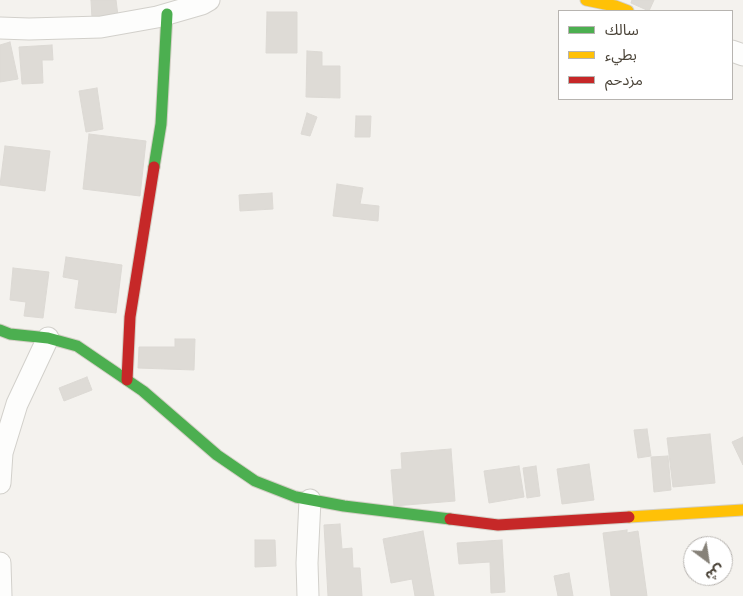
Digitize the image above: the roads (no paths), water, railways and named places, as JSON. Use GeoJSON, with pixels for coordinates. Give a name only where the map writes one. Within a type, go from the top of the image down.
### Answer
{"type":"FeatureCollection","features":[{"type":"Feature","properties":{"kind":"street"},"geometry":{"type":"LineString","coordinates":[[0,28],[101,27],[167,14],[202,4],[209,0]]}},
{"type":"Feature","properties":{"kind":"street"},"geometry":{"type":"LineString","coordinates":[[586,0],[625,10]]}},
{"type":"Feature","properties":{"kind":"street"},"geometry":{"type":"LineString","coordinates":[[127,380],[130,317],[161,124],[167,14]]}},
{"type":"Feature","properties":{"kind":"street"},"geometry":{"type":"LineString","coordinates":[[0,330],[10,334],[48,338],[77,346],[143,391],[217,455],[256,481],[296,497],[344,506],[498,525],[743,510]]}},
{"type":"Feature","properties":{"kind":"street"},"geometry":{"type":"LineString","coordinates":[[0,483],[2,453],[17,404],[48,338]]}},
{"type":"Feature","properties":{"kind":"street"},"geometry":{"type":"LineString","coordinates":[[308,596],[310,500]]}},
{"type":"Feature","properties":{"kind":"street"},"geometry":{"type":"LineString","coordinates":[[0,563],[1,596]]}}]}
